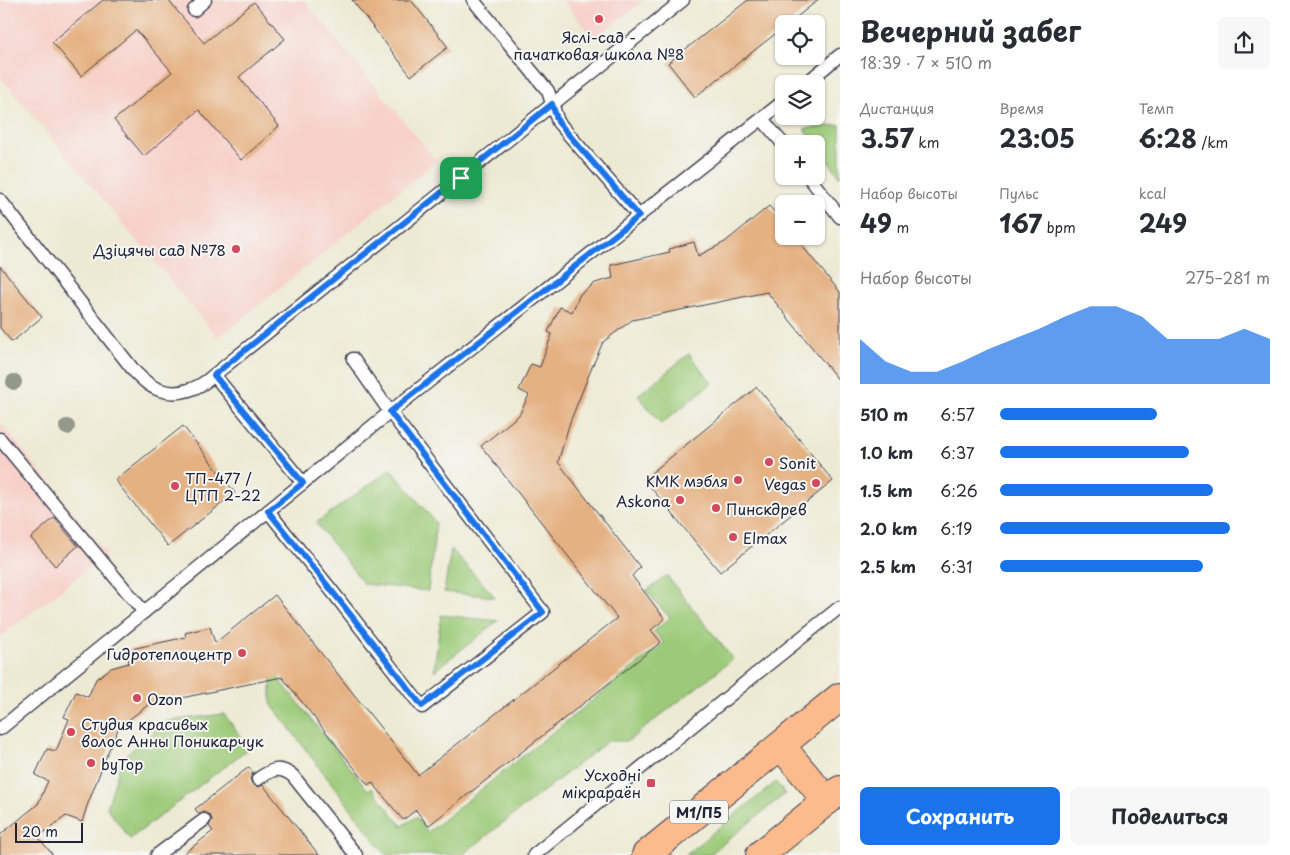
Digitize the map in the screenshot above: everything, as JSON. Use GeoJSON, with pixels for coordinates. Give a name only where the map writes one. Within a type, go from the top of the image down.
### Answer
{"type":"FeatureCollection","features":[{"type":"Feature","properties":{"kind":"highway","name":"М1/П5"},"geometry":{"type":"LineString","coordinates":[[646,855],[839,701]]}},
{"type":"Feature","properties":{"kind":"highway"},"geometry":{"type":"LineString","coordinates":[[760,855],[833,796],[781,746]]}},
{"type":"Feature","properties":{"kind":"lane"},"geometry":{"type":"LineString","coordinates":[[194,10],[205,0]]}},
{"type":"Feature","properties":{"kind":"lane"},"geometry":{"type":"LineString","coordinates":[[473,0],[548,91],[558,122],[639,216]]}},
{"type":"Feature","properties":{"kind":"lane"},"geometry":{"type":"LineString","coordinates":[[0,200],[135,372],[145,382],[160,390],[176,392],[192,389],[206,383],[683,0]]}},
{"type":"Feature","properties":{"kind":"lane"},"geometry":{"type":"LineString","coordinates":[[816,75],[840,55]]}},
{"type":"Feature","properties":{"kind":"lane"},"geometry":{"type":"LineString","coordinates":[[0,729],[390,412],[775,108]]}},
{"type":"Feature","properties":{"kind":"lane"},"geometry":{"type":"LineString","coordinates":[[762,118],[776,135]]}},
{"type":"Feature","properties":{"kind":"lane"},"geometry":{"type":"LineString","coordinates":[[815,185],[840,216]]}},
{"type":"Feature","properties":{"kind":"lane"},"geometry":{"type":"LineString","coordinates":[[268,511],[422,706],[543,612],[390,412],[353,359]]}},
{"type":"Feature","properties":{"kind":"lane"},"geometry":{"type":"LineString","coordinates":[[214,375],[303,483]]}},
{"type":"Feature","properties":{"kind":"lane"},"geometry":{"type":"LineString","coordinates":[[0,439],[144,612]]}},
{"type":"Feature","properties":{"kind":"lane"},"geometry":{"type":"LineString","coordinates":[[534,855],[840,607]]}},
{"type":"Feature","properties":{"kind":"lane"},"geometry":{"type":"LineString","coordinates":[[258,779],[271,770],[283,770],[293,776],[356,855]]}},
{"type":"Feature","properties":{"kind":"lane"},"geometry":{"type":"LineString","coordinates":[[157,855],[204,820]]}},
{"type":"Feature","properties":{"kind":"shaded area","name":"Дзіцячы сад №78"},"geometry":{"type":"Polygon","coordinates":[[[0,0],[304,0],[437,161],[218,338],[0,76],[0,0]]]}},
{"type":"Feature","properties":{"kind":"shaded area","name":"Яслі-сад - пачатковая школа №8"},"geometry":{"type":"Polygon","coordinates":[[[563,0],[644,0],[594,39],[563,0]]]}},
{"type":"Feature","properties":{"kind":"shaded area"},"geometry":{"type":"Polygon","coordinates":[[[0,422],[107,554],[0,637],[0,422]]]}},
{"type":"Feature","properties":{"kind":"green space"},"geometry":{"type":"Polygon","coordinates":[[[840,125],[840,177],[825,157],[825,135],[808,135],[804,129],[840,125]]]}},
{"type":"Feature","properties":{"kind":"green space"},"geometry":{"type":"Polygon","coordinates":[[[689,354],[712,383],[661,424],[638,395],[689,354]]]}},
{"type":"Feature","properties":{"kind":"green space"},"geometry":{"type":"Polygon","coordinates":[[[391,469],[436,523],[428,591],[364,584],[316,523],[391,469]]]}},
{"type":"Feature","properties":{"kind":"green space"},"geometry":{"type":"Polygon","coordinates":[[[451,549],[495,597],[444,592],[451,549]]]}},
{"type":"Feature","properties":{"kind":"green space"},"geometry":{"type":"Polygon","coordinates":[[[667,576],[733,659],[628,741],[608,741],[462,855],[386,855],[271,704],[271,669],[368,790],[372,788],[402,826],[416,817],[428,832],[664,643],[654,631],[670,618],[646,591],[667,576]]]}},
{"type":"Feature","properties":{"kind":"green space"},"geometry":{"type":"Polygon","coordinates":[[[441,615],[498,621],[434,671],[441,615]]]}},
{"type":"Feature","properties":{"kind":"green space"},"geometry":{"type":"Polygon","coordinates":[[[224,714],[249,748],[130,839],[107,808],[122,758],[167,721],[224,714]]]}},
{"type":"Feature","properties":{"kind":"green space"},"geometry":{"type":"Polygon","coordinates":[[[776,782],[785,794],[709,855],[685,855],[776,782]]]}},
{"type":"Feature","properties":{"kind":"building"},"geometry":{"type":"Polygon","coordinates":[[[103,0],[168,0],[204,43],[254,2],[285,39],[239,77],[279,126],[241,160],[199,110],[144,156],[114,120],[172,72],[136,30],[81,76],[52,42],[103,0]]]}},
{"type":"Feature","properties":{"kind":"building"},"geometry":{"type":"Polygon","coordinates":[[[352,0],[411,0],[448,47],[411,76],[352,0]]]}},
{"type":"Feature","properties":{"kind":"building"},"geometry":{"type":"Polygon","coordinates":[[[748,0],[818,0],[799,15],[775,15],[775,34],[695,97],[668,63],[748,0]]]}},
{"type":"Feature","properties":{"kind":"building"},"geometry":{"type":"Polygon","coordinates":[[[769,206],[775,213],[775,245],[801,245],[840,292],[840,382],[767,292],[632,320],[603,342],[570,422],[558,462],[640,567],[632,576],[665,619],[651,630],[661,642],[428,826],[416,810],[403,820],[372,782],[368,785],[282,677],[148,705],[119,727],[82,822],[66,816],[38,837],[53,855],[0,855],[0,835],[38,804],[48,781],[35,775],[47,749],[56,751],[69,719],[64,717],[76,692],[88,697],[96,679],[111,668],[129,663],[127,650],[186,637],[185,633],[210,627],[215,643],[275,595],[418,775],[617,618],[481,446],[519,415],[529,395],[519,390],[531,364],[540,367],[552,334],[548,332],[560,307],[572,312],[580,294],[595,283],[613,278],[611,265],[670,252],[669,249],[694,242],[698,256],[725,242],[769,206]]]}},
{"type":"Feature","properties":{"kind":"building"},"geometry":{"type":"Polygon","coordinates":[[[0,266],[42,317],[12,342],[0,328],[0,266]]]}},
{"type":"Feature","properties":{"kind":"building","name":"КМК мэбля"},"geometry":{"type":"Polygon","coordinates":[[[757,387],[833,481],[720,572],[644,479],[757,387]]]}},
{"type":"Feature","properties":{"kind":"building","name":"ТП-477 / ЦТП 2-22"},"geometry":{"type":"Polygon","coordinates":[[[183,426],[235,493],[168,546],[115,480],[183,426]]]}},
{"type":"Feature","properties":{"kind":"building"},"geometry":{"type":"Polygon","coordinates":[[[54,518],[78,546],[55,566],[31,538],[54,518]]]}},
{"type":"Feature","properties":{"kind":"building"},"geometry":{"type":"Polygon","coordinates":[[[249,767],[253,772],[250,779],[252,784],[258,787],[263,785],[319,855],[182,855],[213,831],[209,826],[212,820],[210,815],[204,812],[199,814],[195,809],[249,767]]]}},
{"type":"Feature","properties":{"kind":"place","name":"Яслі-сад - пачатковая школа №8"},"geometry":{"type":"Point","coordinates":[599,19]}},
{"type":"Feature","properties":{"kind":"place","name":"Дзіцячы сад №78"},"geometry":{"type":"Point","coordinates":[236,249]}},
{"type":"Feature","properties":{"kind":"place","name":"Sonit"},"geometry":{"type":"Point","coordinates":[769,462]}},
{"type":"Feature","properties":{"kind":"place","name":"КМК мэбля"},"geometry":{"type":"Point","coordinates":[738,480]}},
{"type":"Feature","properties":{"kind":"place","name":"Vegas"},"geometry":{"type":"Point","coordinates":[816,483]}},
{"type":"Feature","properties":{"kind":"place","name":"ТП-477 / ЦТП 2-22"},"geometry":{"type":"Point","coordinates":[175,486]}},
{"type":"Feature","properties":{"kind":"place","name":"Askona"},"geometry":{"type":"Point","coordinates":[680,500]}},
{"type":"Feature","properties":{"kind":"place","name":"Пинскдрев"},"geometry":{"type":"Point","coordinates":[716,508]}},
{"type":"Feature","properties":{"kind":"place","name":"Elmax"},"geometry":{"type":"Point","coordinates":[733,537]}},
{"type":"Feature","properties":{"kind":"place","name":"Гидротеплоцентр"},"geometry":{"type":"Point","coordinates":[242,653]}},
{"type":"Feature","properties":{"kind":"place","name":"Ozon"},"geometry":{"type":"Point","coordinates":[137,698]}},
{"type":"Feature","properties":{"kind":"place","name":"Студия красивых волос Анны Поникарчук"},"geometry":{"type":"Point","coordinates":[71,732]}},
{"type":"Feature","properties":{"kind":"place","name":"byTop"},"geometry":{"type":"Point","coordinates":[91,763]}},
{"type":"Feature","properties":{"kind":"place","name":"Усходні мікрараён"},"geometry":{"type":"Point","coordinates":[651,783]}},
{"type":"Feature","properties":{"kind":"route"},"geometry":{"type":"LineString","coordinates":[[552,104],[558,122],[639,216],[390,412],[543,612],[422,706],[268,511],[303,483],[214,375],[461,178],[552,104]]}}]}
